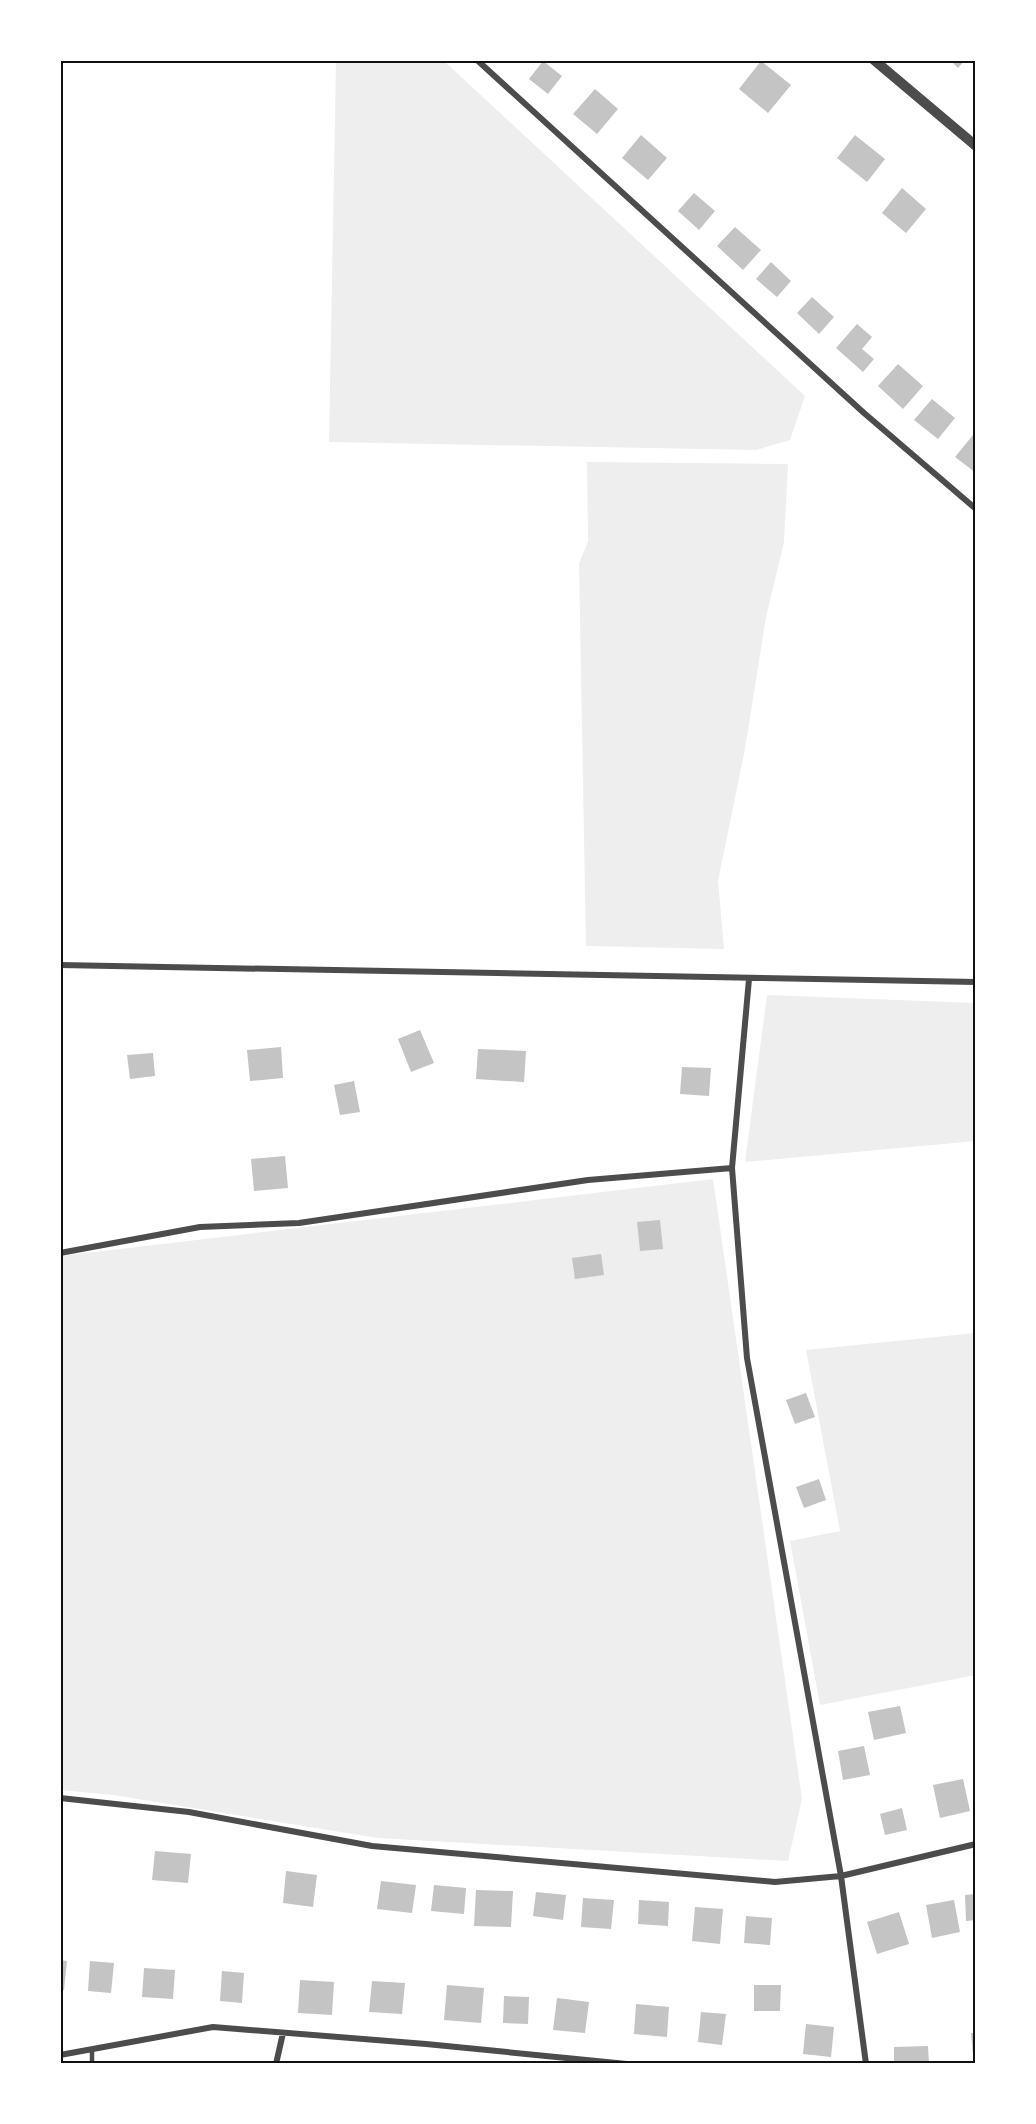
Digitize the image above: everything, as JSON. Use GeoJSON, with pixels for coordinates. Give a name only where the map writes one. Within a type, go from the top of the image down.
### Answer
{"type":"FeatureCollection","features":[{"type":"Feature","properties":{"kind":"street"},"geometry":{"type":"LineString","coordinates":[[477,60],[855,405],[976,509]]}},
{"type":"Feature","properties":{"kind":"street"},"geometry":{"type":"LineString","coordinates":[[874,60],[976,146]]}},
{"type":"Feature","properties":{"kind":"street"},"geometry":{"type":"LineString","coordinates":[[60,965],[976,982]]}},
{"type":"Feature","properties":{"kind":"street"},"geometry":{"type":"LineString","coordinates":[[749,979],[732,1168],[747,1358],[841,1876],[866,2064]]}},
{"type":"Feature","properties":{"kind":"street"},"geometry":{"type":"LineString","coordinates":[[60,1253],[200,1227],[299,1222],[588,1180],[732,1168]]}},
{"type":"Feature","properties":{"kind":"street"},"geometry":{"type":"LineString","coordinates":[[60,1798],[189,1812],[372,1846],[775,1882],[841,1876],[976,1844]]}},
{"type":"Feature","properties":{"kind":"street"},"geometry":{"type":"LineString","coordinates":[[60,2055],[213,2027],[426,2044],[627,2064]]}},
{"type":"Feature","properties":{"kind":"street"},"geometry":{"type":"LineString","coordinates":[[276,2064],[283,2033]]}},
{"type":"Feature","properties":{"kind":"lane"},"geometry":{"type":"LineString","coordinates":[[92,2049],[92,2064]]}},
{"type":"Feature","properties":{"kind":"shaded area"},"geometry":{"type":"Polygon","coordinates":[[[336,60],[443,60],[805,396],[790,440],[756,450],[329,442],[336,60]]]}},
{"type":"Feature","properties":{"kind":"shaded area"},"geometry":{"type":"Polygon","coordinates":[[[587,462],[788,464],[784,542],[766,617],[745,749],[718,881],[724,949],[586,946],[579,564],[588,541],[587,462]]]}},
{"type":"Feature","properties":{"kind":"shaded area"},"geometry":{"type":"Polygon","coordinates":[[[767,995],[976,1003],[976,1141],[745,1162],[767,995]]]}},
{"type":"Feature","properties":{"kind":"shaded area"},"geometry":{"type":"Polygon","coordinates":[[[713,1179],[802,1799],[788,1861],[378,1838],[113,1795],[60,1790],[60,1256],[713,1179]]]}},
{"type":"Feature","properties":{"kind":"shaded area"},"geometry":{"type":"Polygon","coordinates":[[[976,1333],[976,1675],[820,1705],[790,1541],[840,1531],[806,1350],[976,1333]]]}},
{"type":"Feature","properties":{"kind":"building"},"geometry":{"type":"Polygon","coordinates":[[[950,60],[965,60],[958,68],[950,60]]]}},
{"type":"Feature","properties":{"kind":"building"},"geometry":{"type":"Polygon","coordinates":[[[543,61],[562,76],[548,94],[529,79],[543,61]]]}},
{"type":"Feature","properties":{"kind":"building"},"geometry":{"type":"Polygon","coordinates":[[[761,61],[791,85],[768,113],[739,89],[761,61]]]}},
{"type":"Feature","properties":{"kind":"building"},"geometry":{"type":"Polygon","coordinates":[[[595,89],[618,109],[597,134],[573,114],[595,89]]]}},
{"type":"Feature","properties":{"kind":"building"},"geometry":{"type":"Polygon","coordinates":[[[641,135],[667,158],[648,180],[622,158],[641,135]]]}},
{"type":"Feature","properties":{"kind":"building"},"geometry":{"type":"Polygon","coordinates":[[[855,135],[885,159],[867,182],[837,158],[855,135]]]}},
{"type":"Feature","properties":{"kind":"building"},"geometry":{"type":"Polygon","coordinates":[[[902,188],[926,209],[906,233],[882,213],[902,188]]]}},
{"type":"Feature","properties":{"kind":"building"},"geometry":{"type":"Polygon","coordinates":[[[694,193],[715,211],[699,230],[678,211],[694,193]]]}},
{"type":"Feature","properties":{"kind":"building"},"geometry":{"type":"Polygon","coordinates":[[[735,227],[761,250],[743,270],[717,246],[735,227]]]}},
{"type":"Feature","properties":{"kind":"building"},"geometry":{"type":"Polygon","coordinates":[[[771,262],[791,281],[777,297],[756,279],[771,262]]]}},
{"type":"Feature","properties":{"kind":"building"},"geometry":{"type":"Polygon","coordinates":[[[812,297],[834,317],[819,334],[797,313],[812,297]]]}},
{"type":"Feature","properties":{"kind":"building"},"geometry":{"type":"Polygon","coordinates":[[[857,324],[872,337],[862,349],[874,359],[863,372],[836,348],[857,324]]]}},
{"type":"Feature","properties":{"kind":"building"},"geometry":{"type":"Polygon","coordinates":[[[898,364],[923,386],[903,409],[878,386],[898,364]]]}},
{"type":"Feature","properties":{"kind":"building"},"geometry":{"type":"Polygon","coordinates":[[[932,399],[955,418],[938,439],[914,420],[932,399]]]}},
{"type":"Feature","properties":{"kind":"building"},"geometry":{"type":"Polygon","coordinates":[[[973,435],[976,437],[976,473],[955,457],[973,435]]]}},
{"type":"Feature","properties":{"kind":"building"},"geometry":{"type":"Polygon","coordinates":[[[420,1030],[434,1063],[411,1072],[398,1039],[420,1030]]]}},
{"type":"Feature","properties":{"kind":"building"},"geometry":{"type":"Polygon","coordinates":[[[281,1047],[283,1078],[250,1081],[247,1050],[281,1047]]]}},
{"type":"Feature","properties":{"kind":"building"},"geometry":{"type":"Polygon","coordinates":[[[478,1049],[526,1051],[524,1082],[476,1079],[478,1049]]]}},
{"type":"Feature","properties":{"kind":"building"},"geometry":{"type":"Polygon","coordinates":[[[153,1053],[155,1076],[130,1079],[127,1055],[153,1053]]]}},
{"type":"Feature","properties":{"kind":"building"},"geometry":{"type":"Polygon","coordinates":[[[682,1067],[711,1068],[709,1096],[680,1094],[682,1067]]]}},
{"type":"Feature","properties":{"kind":"building"},"geometry":{"type":"Polygon","coordinates":[[[354,1081],[360,1112],[340,1115],[334,1085],[354,1081]]]}},
{"type":"Feature","properties":{"kind":"building"},"geometry":{"type":"Polygon","coordinates":[[[285,1156],[288,1188],[254,1191],[251,1159],[285,1156]]]}},
{"type":"Feature","properties":{"kind":"building"},"geometry":{"type":"Polygon","coordinates":[[[660,1220],[663,1249],[640,1251],[637,1222],[660,1220]]]}},
{"type":"Feature","properties":{"kind":"building"},"geometry":{"type":"Polygon","coordinates":[[[601,1254],[604,1275],[575,1279],[572,1258],[601,1254]]]}},
{"type":"Feature","properties":{"kind":"building"},"geometry":{"type":"Polygon","coordinates":[[[806,1393],[815,1417],[795,1424],[786,1400],[806,1393]]]}},
{"type":"Feature","properties":{"kind":"building"},"geometry":{"type":"Polygon","coordinates":[[[819,1479],[826,1500],[804,1508],[796,1487],[819,1479]]]}},
{"type":"Feature","properties":{"kind":"building"},"geometry":{"type":"Polygon","coordinates":[[[900,1706],[906,1733],[874,1740],[868,1712],[900,1706]]]}},
{"type":"Feature","properties":{"kind":"building"},"geometry":{"type":"Polygon","coordinates":[[[864,1746],[870,1775],[843,1780],[838,1751],[864,1746]]]}},
{"type":"Feature","properties":{"kind":"building"},"geometry":{"type":"Polygon","coordinates":[[[963,1779],[970,1811],[940,1818],[933,1785],[963,1779]]]}},
{"type":"Feature","properties":{"kind":"building"},"geometry":{"type":"Polygon","coordinates":[[[902,1808],[907,1830],[885,1835],[880,1814],[902,1808]]]}},
{"type":"Feature","properties":{"kind":"building"},"geometry":{"type":"Polygon","coordinates":[[[155,1851],[191,1854],[188,1883],[152,1880],[155,1851]]]}},
{"type":"Feature","properties":{"kind":"building"},"geometry":{"type":"Polygon","coordinates":[[[286,1871],[317,1875],[313,1907],[283,1903],[286,1871]]]}},
{"type":"Feature","properties":{"kind":"building"},"geometry":{"type":"Polygon","coordinates":[[[381,1881],[416,1885],[412,1913],[377,1909],[381,1881]]]}},
{"type":"Feature","properties":{"kind":"building"},"geometry":{"type":"Polygon","coordinates":[[[434,1885],[466,1888],[464,1914],[431,1911],[434,1885]]]}},
{"type":"Feature","properties":{"kind":"building"},"geometry":{"type":"Polygon","coordinates":[[[476,1890],[513,1891],[511,1927],[474,1926],[476,1890]]]}},
{"type":"Feature","properties":{"kind":"building"},"geometry":{"type":"Polygon","coordinates":[[[536,1892],[566,1895],[563,1920],[533,1916],[536,1892]]]}},
{"type":"Feature","properties":{"kind":"building"},"geometry":{"type":"Polygon","coordinates":[[[976,1894],[976,1920],[966,1921],[965,1895],[976,1894]]]}},
{"type":"Feature","properties":{"kind":"building"},"geometry":{"type":"Polygon","coordinates":[[[583,1898],[614,1900],[611,1929],[581,1927],[583,1898]]]}},
{"type":"Feature","properties":{"kind":"building"},"geometry":{"type":"Polygon","coordinates":[[[639,1900],[669,1902],[668,1926],[638,1924],[639,1900]]]}},
{"type":"Feature","properties":{"kind":"building"},"geometry":{"type":"Polygon","coordinates":[[[954,1900],[960,1932],[932,1938],[926,1905],[954,1900]]]}},
{"type":"Feature","properties":{"kind":"building"},"geometry":{"type":"Polygon","coordinates":[[[695,1907],[723,1909],[720,1944],[692,1941],[695,1907]]]}},
{"type":"Feature","properties":{"kind":"building"},"geometry":{"type":"Polygon","coordinates":[[[899,1912],[909,1944],[877,1954],[867,1922],[899,1912]]]}},
{"type":"Feature","properties":{"kind":"building"},"geometry":{"type":"Polygon","coordinates":[[[746,1916],[772,1918],[770,1945],[744,1943],[746,1916]]]}},
{"type":"Feature","properties":{"kind":"building"},"geometry":{"type":"Polygon","coordinates":[[[60,1960],[67,1961],[64,1990],[60,1990],[60,1960]]]}},
{"type":"Feature","properties":{"kind":"building"},"geometry":{"type":"Polygon","coordinates":[[[90,1961],[114,1963],[111,1993],[88,1991],[90,1961]]]}},
{"type":"Feature","properties":{"kind":"building"},"geometry":{"type":"Polygon","coordinates":[[[144,1968],[175,1970],[173,1999],[142,1997],[144,1968]]]}},
{"type":"Feature","properties":{"kind":"building"},"geometry":{"type":"Polygon","coordinates":[[[222,1971],[244,1973],[242,2003],[220,2001],[222,1971]]]}},
{"type":"Feature","properties":{"kind":"building"},"geometry":{"type":"Polygon","coordinates":[[[300,1980],[334,1982],[332,2015],[298,2013],[300,1980]]]}},
{"type":"Feature","properties":{"kind":"building"},"geometry":{"type":"Polygon","coordinates":[[[372,1981],[405,1983],[402,2014],[369,2012],[372,1981]]]}},
{"type":"Feature","properties":{"kind":"building"},"geometry":{"type":"Polygon","coordinates":[[[447,1985],[484,1988],[481,2023],[444,2020],[447,1985]]]}},
{"type":"Feature","properties":{"kind":"building"},"geometry":{"type":"Polygon","coordinates":[[[754,1985],[781,1985],[780,2011],[754,2011],[754,1985]]]}},
{"type":"Feature","properties":{"kind":"building"},"geometry":{"type":"Polygon","coordinates":[[[504,1996],[529,1997],[528,2024],[503,2023],[504,1996]]]}},
{"type":"Feature","properties":{"kind":"building"},"geometry":{"type":"Polygon","coordinates":[[[557,1998],[589,2002],[585,2033],[553,2030],[557,1998]]]}},
{"type":"Feature","properties":{"kind":"building"},"geometry":{"type":"Polygon","coordinates":[[[636,2004],[669,2007],[667,2037],[634,2034],[636,2004]]]}},
{"type":"Feature","properties":{"kind":"building"},"geometry":{"type":"Polygon","coordinates":[[[701,2012],[726,2014],[722,2045],[698,2042],[701,2012]]]}},
{"type":"Feature","properties":{"kind":"building"},"geometry":{"type":"Polygon","coordinates":[[[806,2024],[834,2027],[831,2057],[803,2054],[806,2024]]]}},
{"type":"Feature","properties":{"kind":"building"},"geometry":{"type":"Polygon","coordinates":[[[971,2033],[976,2033],[976,2055],[973,2056],[971,2033]]]}},
{"type":"Feature","properties":{"kind":"building"},"geometry":{"type":"Polygon","coordinates":[[[928,2046],[929,2064],[894,2064],[894,2047],[928,2046]]]}}]}
